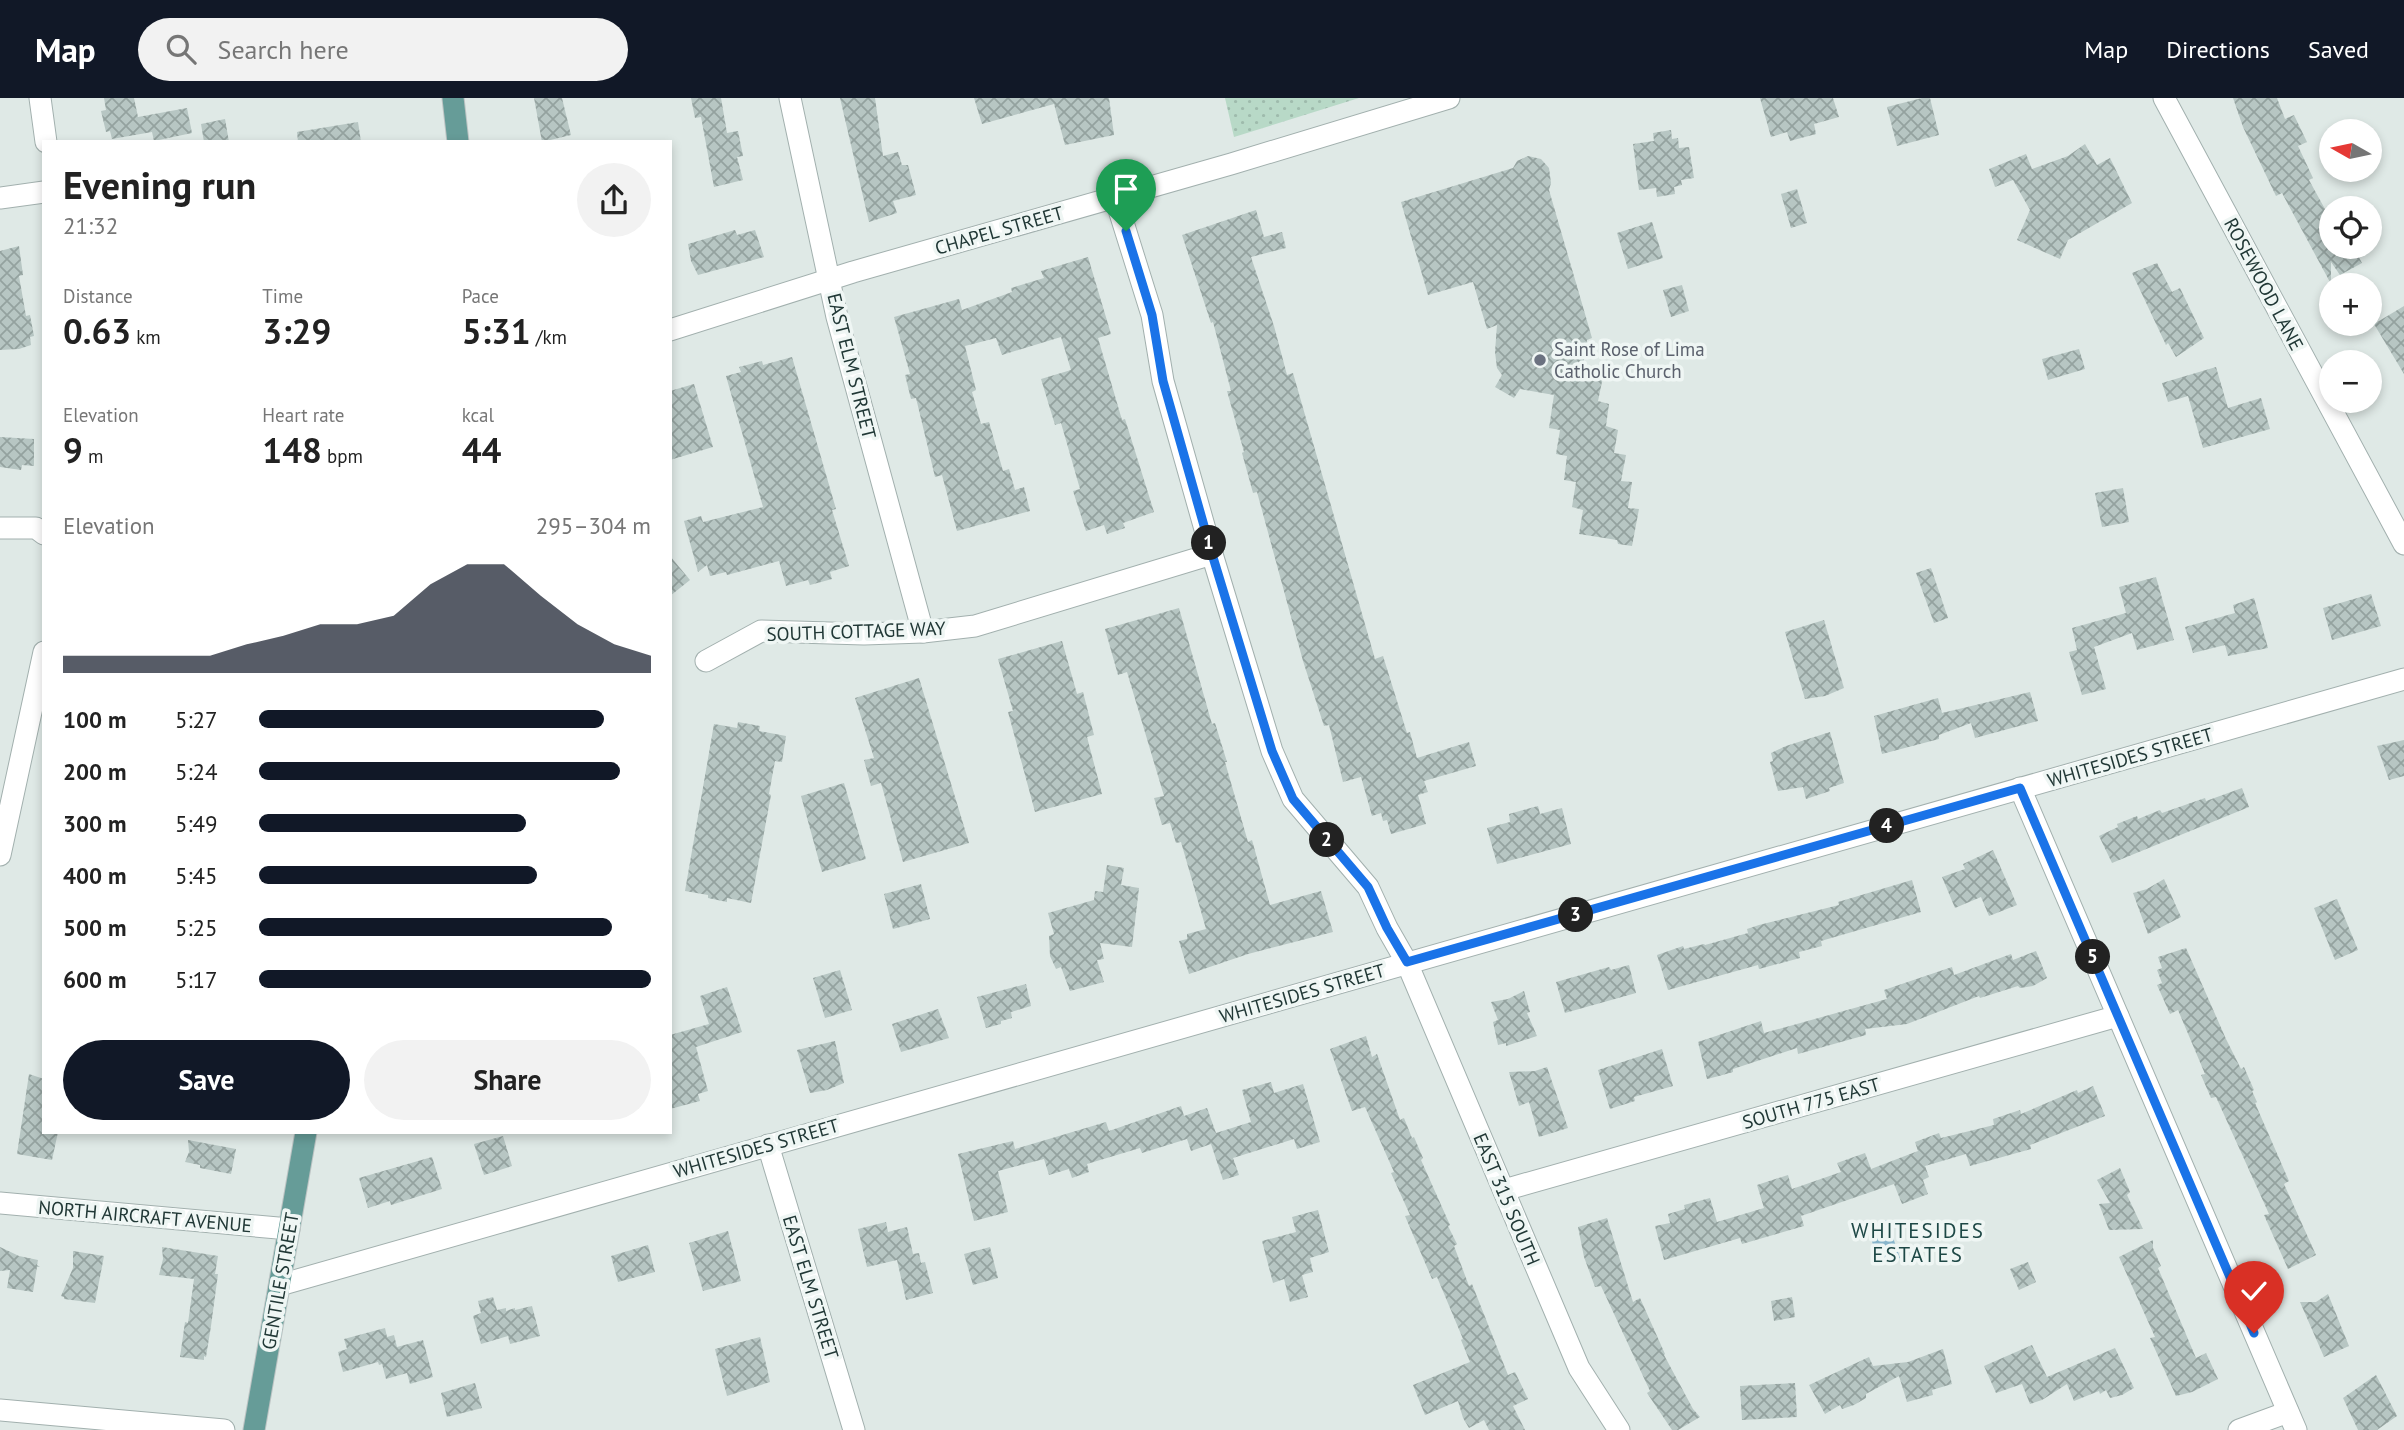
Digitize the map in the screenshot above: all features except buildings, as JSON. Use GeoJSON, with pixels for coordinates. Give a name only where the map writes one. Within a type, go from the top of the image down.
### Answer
{"type":"FeatureCollection","features":[{"type":"Feature","properties":{"kind":"main road"},"geometry":{"type":"LineString","coordinates":[[453,98],[458,140]]}},
{"type":"Feature","properties":{"kind":"main road","name":"GENTILE STREET"},"geometry":{"type":"LineString","coordinates":[[254,1430],[306,1134]]}},
{"type":"Feature","properties":{"kind":"street"},"geometry":{"type":"LineString","coordinates":[[40,98],[46,140]]}},
{"type":"Feature","properties":{"kind":"street","name":"EAST ELM STREET"},"geometry":{"type":"LineString","coordinates":[[790,98],[836,317],[923,632]]}},
{"type":"Feature","properties":{"kind":"street","name":"CHAPEL STREET"},"geometry":{"type":"LineString","coordinates":[[672,329],[830,279],[1449,98]]}},
{"type":"Feature","properties":{"kind":"street","name":"ROSEWOOD LANE"},"geometry":{"type":"LineString","coordinates":[[2164,98],[2404,544]]}},
{"type":"Feature","properties":{"kind":"street"},"geometry":{"type":"LineString","coordinates":[[0,198],[42,192]]}},
{"type":"Feature","properties":{"kind":"street","name":"EAST 315 SOUTH"},"geometry":{"type":"LineString","coordinates":[[1115,197],[1152,315],[1163,381],[1212,554],[1272,751],[1293,799],[1368,887],[1407,962],[1579,1368],[1619,1430]]}},
{"type":"Feature","properties":{"kind":"street"},"geometry":{"type":"LineString","coordinates":[[0,528],[36,528],[42,532]]}},
{"type":"Feature","properties":{"kind":"street","name":"SOUTH COTTAGE WAY"},"geometry":{"type":"LineString","coordinates":[[706,661],[761,631],[864,634],[923,632],[975,626],[1212,554]]}},
{"type":"Feature","properties":{"kind":"street"},"geometry":{"type":"LineString","coordinates":[[0,855],[42,661]]}},
{"type":"Feature","properties":{"kind":"street","name":"WHITESIDES STREET"},"geometry":{"type":"LineString","coordinates":[[280,1285],[2404,678]]}},
{"type":"Feature","properties":{"kind":"street"},"geometry":{"type":"LineString","coordinates":[[2020,788],[2292,1421],[2239,1430]]}},
{"type":"Feature","properties":{"kind":"street","name":"SOUTH 775 EAST"},"geometry":{"type":"LineString","coordinates":[[1504,1191],[2118,1016]]}},
{"type":"Feature","properties":{"kind":"street","name":"EAST ELM STREET"},"geometry":{"type":"LineString","coordinates":[[768,1144],[854,1430]]}},
{"type":"Feature","properties":{"kind":"street","name":"NORTH AIRCRAFT AVENUE"},"geometry":{"type":"LineString","coordinates":[[0,1203],[289,1229]]}},
{"type":"Feature","properties":{"kind":"street"},"geometry":{"type":"LineString","coordinates":[[0,1410],[162,1427],[224,1430]]}},
{"type":"Feature","properties":{"kind":"green space"},"geometry":{"type":"Polygon","coordinates":[[[1225,98],[1359,98],[1234,137],[1225,98]]]}},
{"type":"Feature","properties":{"kind":"water"},"geometry":{"type":"Polygon","coordinates":[[[1887,1220],[1900,1258],[1880,1265],[1867,1227],[1887,1220]]]}},
{"type":"Feature","properties":{"kind":"place","name":"Saint Rose of Lima Catholic Church"},"geometry":{"type":"Point","coordinates":[1540,360]}},
{"type":"Feature","properties":{"kind":"district","name":"WHITESIDES ESTATES"},"geometry":{"type":"Point","coordinates":[1918,1243]}},
{"type":"Feature","properties":{"kind":"route"},"geometry":{"type":"LineString","coordinates":[[1126,231],[1152,315],[1163,381],[1272,751],[1293,799],[1368,887],[1407,962],[2020,788],[2254,1333]]}}]}
